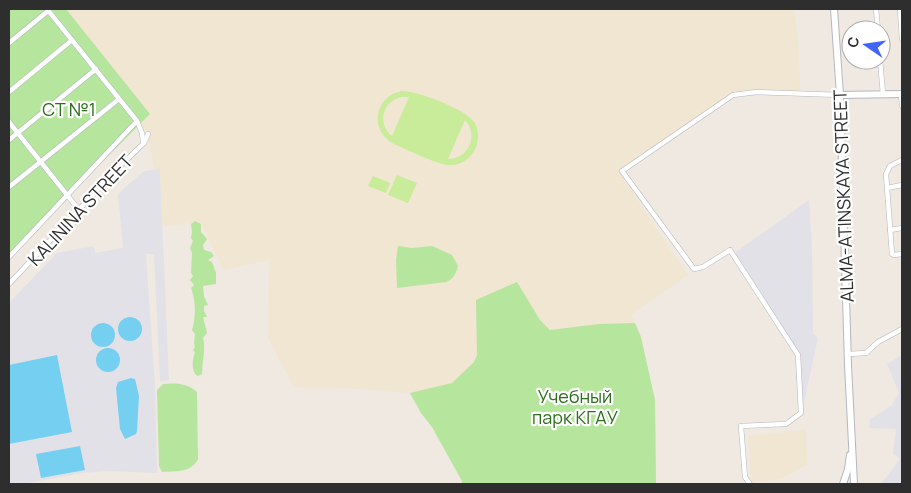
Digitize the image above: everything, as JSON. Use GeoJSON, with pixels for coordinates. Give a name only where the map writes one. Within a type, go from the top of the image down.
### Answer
{"type":"FeatureCollection","features":[{"type":"Feature","properties":{"kind":"main road","name":"ALMA-ATINSKAYA STREET"},"geometry":{"type":"LineString","coordinates":[[834,9],[840,95],[854,484]]}},
{"type":"Feature","properties":{"kind":"main road"},"geometry":{"type":"LineString","coordinates":[[840,95],[902,94]]}},
{"type":"Feature","properties":{"kind":"main road","name":"ALMA-ATINSKAYA STREET"},"geometry":{"type":"LineString","coordinates":[[843,484],[848,469],[852,438]]}},
{"type":"Feature","properties":{"kind":"street"},"geometry":{"type":"LineString","coordinates":[[900,9],[902,39]]}},
{"type":"Feature","properties":{"kind":"street"},"geometry":{"type":"LineString","coordinates":[[9,43],[48,10],[137,121],[144,143]]}},
{"type":"Feature","properties":{"kind":"street"},"geometry":{"type":"LineString","coordinates":[[9,92],[72,40]]}},
{"type":"Feature","properties":{"kind":"street"},"geometry":{"type":"LineString","coordinates":[[9,140],[96,69]]}},
{"type":"Feature","properties":{"kind":"street"},"geometry":{"type":"LineString","coordinates":[[881,70],[883,94]]}},
{"type":"Feature","properties":{"kind":"street"},"geometry":{"type":"LineString","coordinates":[[750,484],[745,477],[741,426],[786,424],[802,413],[798,355],[730,250],[703,267],[694,270],[622,171],[733,94],[757,92],[840,95]]}},
{"type":"Feature","properties":{"kind":"street"},"geometry":{"type":"LineString","coordinates":[[902,94],[902,106]]}},
{"type":"Feature","properties":{"kind":"street"},"geometry":{"type":"LineString","coordinates":[[9,187],[120,98]]}},
{"type":"Feature","properties":{"kind":"street"},"geometry":{"type":"LineString","coordinates":[[9,256],[137,121]]}},
{"type":"Feature","properties":{"kind":"street"},"geometry":{"type":"LineString","coordinates":[[9,122],[79,210]]}},
{"type":"Feature","properties":{"kind":"street","name":"KALININA STREET"},"geometry":{"type":"LineString","coordinates":[[9,284],[144,143],[148,134]]}},
{"type":"Feature","properties":{"kind":"street"},"geometry":{"type":"LineString","coordinates":[[902,160],[890,166],[886,174],[893,255],[902,254]]}},
{"type":"Feature","properties":{"kind":"street"},"geometry":{"type":"LineString","coordinates":[[886,188],[902,185]]}},
{"type":"Feature","properties":{"kind":"street"},"geometry":{"type":"LineString","coordinates":[[890,230],[902,228]]}},
{"type":"Feature","properties":{"kind":"street"},"geometry":{"type":"LineString","coordinates":[[848,354],[866,353],[878,342],[902,330]]}},
{"type":"Feature","properties":{"kind":"shaded area"},"geometry":{"type":"Polygon","coordinates":[[[66,9],[794,9],[799,48],[800,90],[799,95],[736,96],[621,174],[688,275],[631,315],[641,337],[462,484],[432,427],[421,413],[410,393],[294,387],[268,338],[269,260],[224,270],[201,223],[162,226],[160,169],[154,169],[148,134],[140,123],[150,114],[66,9]]]}},
{"type":"Feature","properties":{"kind":"shaded area"},"geometry":{"type":"Polygon","coordinates":[[[160,169],[169,380],[160,381],[154,254],[146,254],[155,386],[157,473],[108,471],[83,473],[23,484],[9,484],[9,303],[57,253],[94,246],[95,253],[123,248],[118,194],[144,171],[160,169]]]}},
{"type":"Feature","properties":{"kind":"shaded area"},"geometry":{"type":"Polygon","coordinates":[[[809,200],[812,247],[813,333],[818,338],[802,411],[799,411],[801,374],[799,354],[733,254],[809,200]]]}},
{"type":"Feature","properties":{"kind":"shaded area"},"geometry":{"type":"Polygon","coordinates":[[[902,355],[902,484],[881,484],[900,459],[893,454],[896,429],[869,428],[870,419],[891,406],[899,393],[887,364],[902,355]]]}},
{"type":"Feature","properties":{"kind":"shaded area"},"geometry":{"type":"Polygon","coordinates":[[[806,428],[807,465],[780,479],[751,482],[748,436],[797,431],[806,428]]]}},
{"type":"Feature","properties":{"kind":"green space","name":"СТ №1"},"geometry":{"type":"Polygon","coordinates":[[[9,9],[66,9],[150,114],[68,196],[9,259],[9,9]]]}},
{"type":"Feature","properties":{"kind":"green space"},"geometry":{"type":"Polygon","coordinates":[[[401,91],[417,94],[440,101],[469,117],[477,129],[478,137],[474,151],[463,162],[456,165],[448,165],[428,159],[394,144],[386,138],[378,123],[380,107],[392,94],[401,91]],[[401,97],[389,104],[384,114],[384,126],[392,136],[409,97],[401,97]],[[465,120],[448,159],[461,155],[470,145],[471,132],[465,120]]]}},
{"type":"Feature","properties":{"kind":"green space"},"geometry":{"type":"Polygon","coordinates":[[[397,175],[417,183],[408,203],[388,195],[397,175]]]}},
{"type":"Feature","properties":{"kind":"green space"},"geometry":{"type":"Polygon","coordinates":[[[373,176],[390,183],[386,193],[368,186],[373,176]]]}},
{"type":"Feature","properties":{"kind":"green space"},"geometry":{"type":"Polygon","coordinates":[[[195,221],[201,224],[201,232],[207,239],[203,245],[204,250],[211,252],[214,256],[208,260],[212,262],[216,273],[216,284],[203,286],[204,296],[208,305],[204,306],[207,317],[203,317],[207,333],[203,338],[202,374],[198,376],[194,372],[193,366],[195,334],[192,330],[195,309],[191,288],[194,285],[190,280],[193,276],[191,273],[192,253],[190,248],[193,241],[191,238],[191,224],[195,221]]]}},
{"type":"Feature","properties":{"kind":"green space"},"geometry":{"type":"Polygon","coordinates":[[[398,246],[412,248],[432,246],[452,255],[458,266],[453,277],[446,282],[397,288],[396,260],[398,246]]]}},
{"type":"Feature","properties":{"kind":"green space","name":"Учебный парк КГАУ"},"geometry":{"type":"Polygon","coordinates":[[[517,282],[540,320],[550,330],[599,324],[635,323],[641,337],[655,400],[656,484],[462,484],[432,427],[421,413],[410,393],[452,383],[474,362],[477,355],[476,300],[517,282]]]}},
{"type":"Feature","properties":{"kind":"green space"},"geometry":{"type":"Polygon","coordinates":[[[163,384],[185,385],[197,392],[198,459],[195,464],[187,469],[162,472],[159,466],[157,390],[163,384]]]}},
{"type":"Feature","properties":{"kind":"water"},"geometry":{"type":"Polygon","coordinates":[[[130,317],[139,320],[142,329],[139,338],[130,341],[121,338],[118,329],[121,320],[130,317]]]}},
{"type":"Feature","properties":{"kind":"water"},"geometry":{"type":"Polygon","coordinates":[[[103,323],[112,326],[115,335],[112,344],[103,347],[94,344],[91,335],[94,326],[103,323]]]}},
{"type":"Feature","properties":{"kind":"water"},"geometry":{"type":"Polygon","coordinates":[[[108,348],[117,351],[120,360],[117,369],[108,372],[99,369],[96,360],[99,351],[108,348]]]}},
{"type":"Feature","properties":{"kind":"water"},"geometry":{"type":"Polygon","coordinates":[[[57,355],[72,432],[9,444],[9,365],[57,355]]]}},
{"type":"Feature","properties":{"kind":"water"},"geometry":{"type":"Polygon","coordinates":[[[131,378],[135,379],[139,396],[137,431],[136,434],[125,439],[120,429],[116,388],[118,382],[131,378]]]}},
{"type":"Feature","properties":{"kind":"water"},"geometry":{"type":"Polygon","coordinates":[[[80,446],[85,470],[41,478],[36,454],[80,446]]]}}]}
